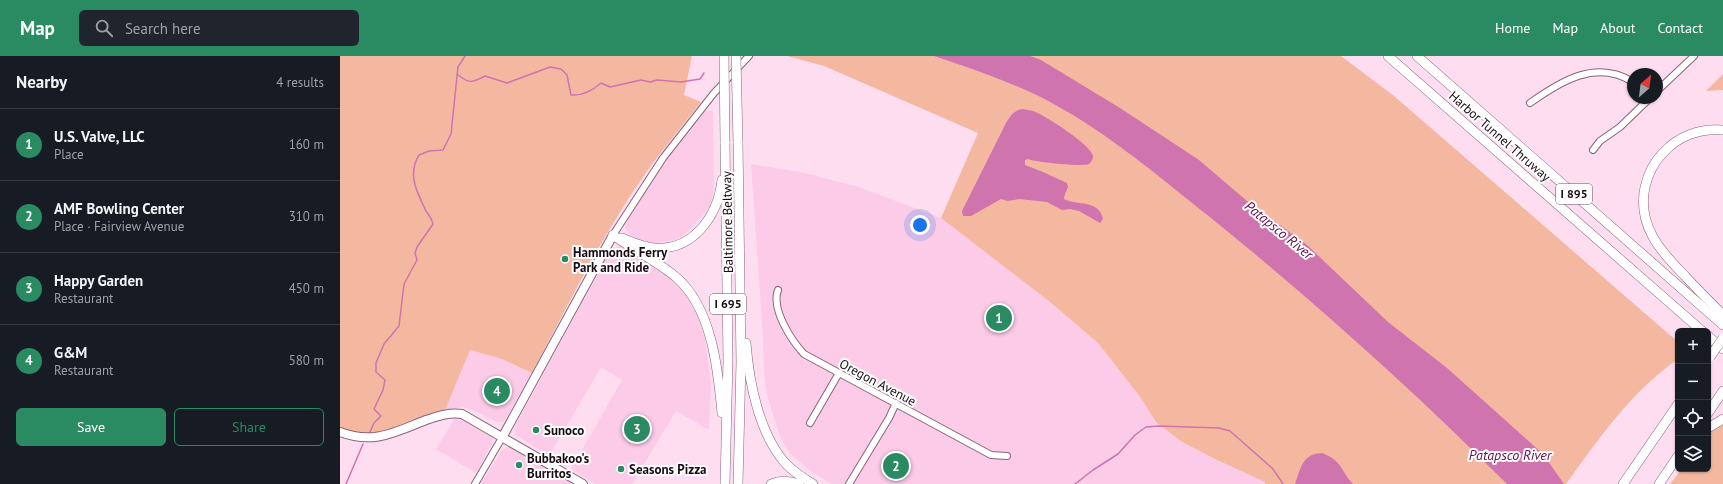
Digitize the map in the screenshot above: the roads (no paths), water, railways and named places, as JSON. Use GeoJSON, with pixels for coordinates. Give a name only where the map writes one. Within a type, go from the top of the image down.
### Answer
{"type":"FeatureCollection","features":[{"type":"Feature","properties":{"kind":"highway","name":"Baltimore Beltway"},"geometry":{"type":"LineString","coordinates":[[724,56],[728,345],[725,484]]}},
{"type":"Feature","properties":{"kind":"highway","name":"Baltimore Beltway"},"geometry":{"type":"LineString","coordinates":[[736,56],[741,276],[738,484]]}},
{"type":"Feature","properties":{"kind":"highway","name":"Harbor Tunnel Thruway"},"geometry":{"type":"LineString","coordinates":[[1388,56],[1699,328]]}},
{"type":"Feature","properties":{"kind":"highway","name":"Harbor Tunnel Thruway"},"geometry":{"type":"LineString","coordinates":[[1417,56],[1723,325]]}},
{"type":"Feature","properties":{"kind":"highway"},"geometry":{"type":"LineString","coordinates":[[1723,130],[1703,130],[1689,134],[1666,150],[1650,171],[1643,199],[1646,224],[1657,246],[1723,315]]}},
{"type":"Feature","properties":{"kind":"highway"},"geometry":{"type":"LineString","coordinates":[[613,235],[642,246],[663,248],[685,242],[695,235],[707,222],[715,207],[722,183],[726,155]]}},
{"type":"Feature","properties":{"kind":"highway"},"geometry":{"type":"LineString","coordinates":[[613,235],[674,276],[688,290],[696,303],[715,355],[718,371],[726,454]]}},
{"type":"Feature","properties":{"kind":"highway"},"geometry":{"type":"LineString","coordinates":[[741,276],[749,370],[752,386],[767,432],[786,464],[795,473],[813,484]]}},
{"type":"Feature","properties":{"kind":"highway"},"geometry":{"type":"LineString","coordinates":[[1711,355],[1723,338]]}},
{"type":"Feature","properties":{"kind":"highway"},"geometry":{"type":"LineString","coordinates":[[1711,339],[1723,349]]}},
{"type":"Feature","properties":{"kind":"highway"},"geometry":{"type":"LineString","coordinates":[[1711,409],[1723,391]]}},
{"type":"Feature","properties":{"kind":"highway"},"geometry":{"type":"LineString","coordinates":[[1623,484],[1675,408]]}},
{"type":"Feature","properties":{"kind":"highway"},"geometry":{"type":"LineString","coordinates":[[1711,426],[1723,419]]}},
{"type":"Feature","properties":{"kind":"highway"},"geometry":{"type":"LineString","coordinates":[[1659,484],[1675,460]]}},
{"type":"Feature","properties":{"kind":"highway"},"geometry":{"type":"LineString","coordinates":[[1666,473],[1675,464]]}},
{"type":"Feature","properties":{"kind":"highway"},"geometry":{"type":"LineString","coordinates":[[771,484],[783,481],[791,481],[799,484]]}},
{"type":"Feature","properties":{"kind":"main road"},"geometry":{"type":"LineString","coordinates":[[503,436],[613,235]]}},
{"type":"Feature","properties":{"kind":"main road"},"geometry":{"type":"LineString","coordinates":[[340,432],[358,438],[379,438],[439,416],[452,413],[462,414],[503,436],[583,484]]}},
{"type":"Feature","properties":{"kind":"street"},"geometry":{"type":"LineString","coordinates":[[613,235],[663,158],[714,93],[750,56]]}},
{"type":"Feature","properties":{"kind":"street"},"geometry":{"type":"LineString","coordinates":[[1663,85],[1694,56]]}},
{"type":"Feature","properties":{"kind":"street"},"geometry":{"type":"LineString","coordinates":[[1530,104],[1567,81],[1587,73],[1604,71],[1612,72],[1627,79]]}},
{"type":"Feature","properties":{"kind":"street"},"geometry":{"type":"LineString","coordinates":[[1592,150],[1600,141],[1620,127],[1644,104]]}},
{"type":"Feature","properties":{"kind":"street","name":"Oregon Avenue"},"geometry":{"type":"LineString","coordinates":[[778,290],[776,295],[777,306],[794,343],[804,354],[991,455],[1008,456]]}},
{"type":"Feature","properties":{"kind":"street"},"geometry":{"type":"LineString","coordinates":[[810,424],[839,373]]}},
{"type":"Feature","properties":{"kind":"street"},"geometry":{"type":"LineString","coordinates":[[849,484],[896,404]]}},
{"type":"Feature","properties":{"kind":"street"},"geometry":{"type":"LineString","coordinates":[[475,484],[503,436]]}},
{"type":"Feature","properties":{"kind":"water","name":"Patapsco River"},"geometry":{"type":"Polygon","coordinates":[[[934,56],[1030,56],[1041,60],[1120,108],[1199,160],[1247,201],[1307,245],[1388,322],[1447,368],[1543,454],[1564,484],[1507,484],[1365,349],[1254,253],[1156,174],[1116,144],[1074,116],[1038,96],[994,77],[934,56]]]}},
{"type":"Feature","properties":{"kind":"water"},"geometry":{"type":"Polygon","coordinates":[[[1023,109],[1038,113],[1056,124],[1077,138],[1091,151],[1093,157],[1089,164],[1058,164],[1028,159],[1025,160],[1025,165],[1067,183],[1068,187],[1064,199],[1087,204],[1097,208],[1103,219],[1100,223],[1079,211],[1070,209],[1062,210],[1047,202],[1019,199],[1008,201],[1001,199],[971,216],[963,216],[962,211],[1006,123],[1013,113],[1017,110],[1023,109]]]}},
{"type":"Feature","properties":{"kind":"water"},"geometry":{"type":"Polygon","coordinates":[[[1322,453],[1334,459],[1338,463],[1353,484],[1295,484],[1301,467],[1306,459],[1315,454],[1322,453]]]}},
{"type":"Feature","properties":{"kind":"waterway"},"geometry":{"type":"LineString","coordinates":[[369,434],[374,423],[381,416],[374,409],[383,390],[385,380],[376,372],[376,363],[384,344],[399,326],[404,284],[417,260],[415,253],[417,247],[433,224],[419,197],[414,176],[415,162],[419,155],[429,151],[443,150],[451,134],[458,67],[465,56]]}},
{"type":"Feature","properties":{"kind":"waterway"},"geometry":{"type":"LineString","coordinates":[[457,74],[468,81],[474,81],[485,76],[507,83],[550,67],[561,69],[567,75],[571,95],[579,95],[601,83],[610,87],[641,80],[650,82],[657,80],[681,82],[700,79],[704,73]]}},
{"type":"Feature","properties":{"kind":"waterway"},"geometry":{"type":"LineString","coordinates":[[1075,484],[1118,454],[1135,435],[1146,427],[1159,426],[1219,428],[1230,431],[1273,469],[1283,484]]}},
{"type":"Feature","properties":{"kind":"waterway"},"geometry":{"type":"LineString","coordinates":[[346,484],[363,444]]}},
{"type":"Feature","properties":{"kind":"place","name":"Hammonds Ferry Park and Ride"},"geometry":{"type":"Point","coordinates":[565,259]}},
{"type":"Feature","properties":{"kind":"place","name":"U.S. Valve, LLC"},"geometry":{"type":"Point","coordinates":[999,318]}},
{"type":"Feature","properties":{"kind":"place","name":"G&M"},"geometry":{"type":"Point","coordinates":[497,391]}},
{"type":"Feature","properties":{"kind":"place","name":"Happy Garden"},"geometry":{"type":"Point","coordinates":[637,429]}},
{"type":"Feature","properties":{"kind":"place","name":"Sunoco"},"geometry":{"type":"Point","coordinates":[536,430]}},
{"type":"Feature","properties":{"kind":"place","name":"Bubbakoo's Burritos"},"geometry":{"type":"Point","coordinates":[519,465]}},
{"type":"Feature","properties":{"kind":"place","name":"AMF Bowling Center"},"geometry":{"type":"Point","coordinates":[896,466]}},
{"type":"Feature","properties":{"kind":"place","name":"Seasons Pizza"},"geometry":{"type":"Point","coordinates":[621,469]}}]}
